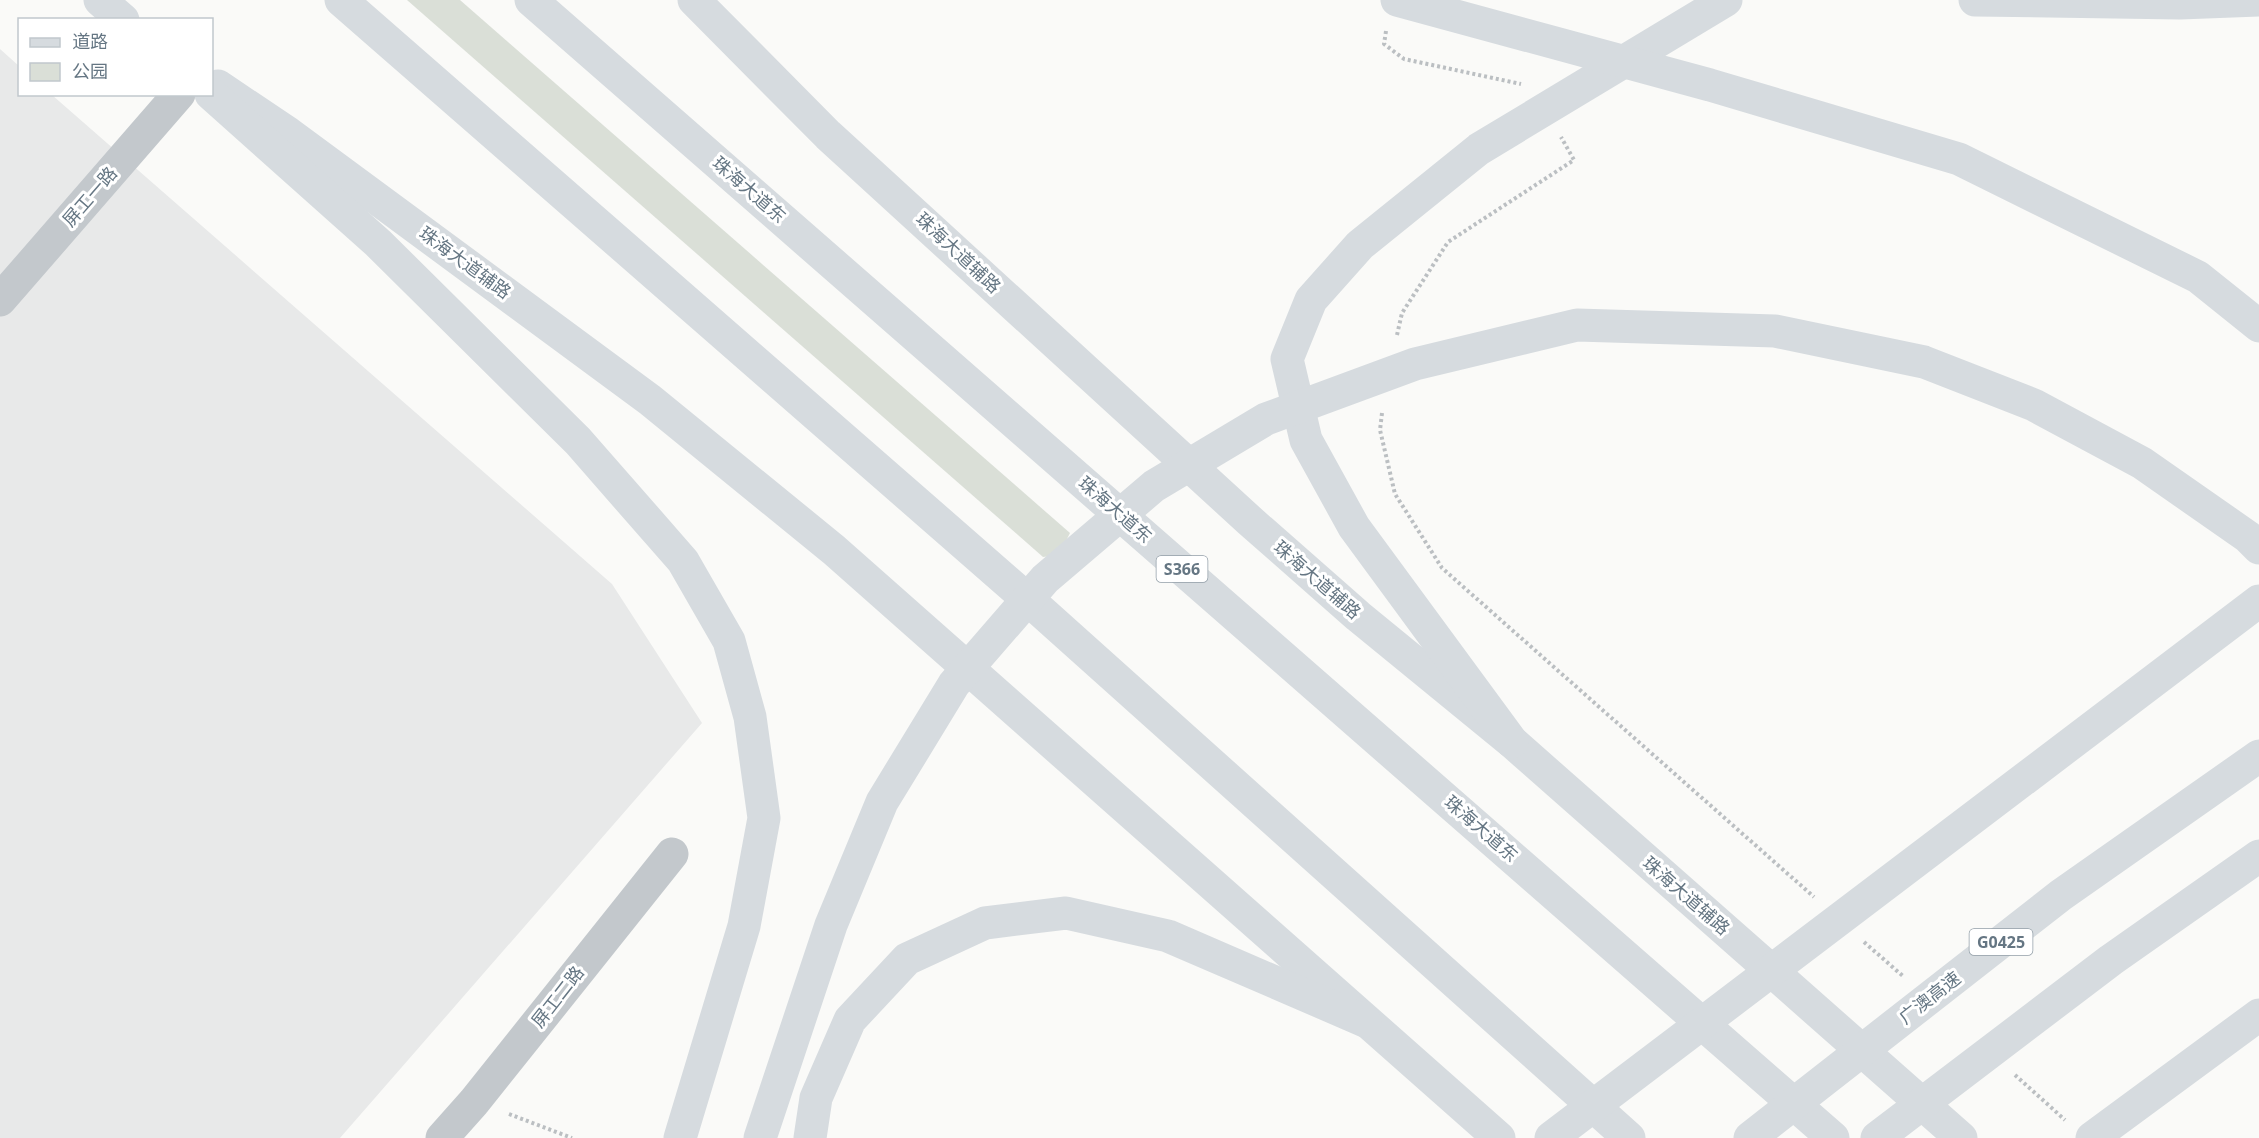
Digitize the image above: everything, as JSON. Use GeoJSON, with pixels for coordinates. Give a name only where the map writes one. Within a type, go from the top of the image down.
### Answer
{"type":"FeatureCollection","features":[{"type":"Feature","properties":{"kind":"main road"},"geometry":{"type":"LineString","coordinates":[[100,0],[121,18]]}},
{"type":"Feature","properties":{"kind":"main road"},"geometry":{"type":"LineString","coordinates":[[341,0],[1042,612],[1629,1138]]}},
{"type":"Feature","properties":{"kind":"main road","name":"珠海大道东"},"geometry":{"type":"LineString","coordinates":[[531,0],[1833,1138]]}},
{"type":"Feature","properties":{"kind":"main road","name":"珠海大道辅路"},"geometry":{"type":"LineString","coordinates":[[694,0],[828,135],[1250,521],[1358,616],[1512,742],[1961,1138]]}},
{"type":"Feature","properties":{"kind":"main road"},"geometry":{"type":"LineString","coordinates":[[1512,742],[1354,527],[1306,440],[1287,359],[1311,300],[1360,244],[1479,149],[1726,0]]}},
{"type":"Feature","properties":{"kind":"main road"},"geometry":{"type":"LineString","coordinates":[[1975,0],[2180,3],[2259,0]]}},
{"type":"Feature","properties":{"kind":"main road"},"geometry":{"type":"LineString","coordinates":[[1392,12],[1699,82],[1959,159],[2198,277],[2259,326]]}},
{"type":"Feature","properties":{"kind":"main road","name":"珠海大道辅路"},"geometry":{"type":"LineString","coordinates":[[213,83],[297,140],[650,400],[733,467],[834,550],[1499,1138]]}},
{"type":"Feature","properties":{"kind":"main road"},"geometry":{"type":"LineString","coordinates":[[213,96],[378,243],[578,441],[683,561],[729,641],[750,717],[764,818],[744,926],[680,1138]]}},
{"type":"Feature","properties":{"kind":"main road"},"geometry":{"type":"LineString","coordinates":[[760,1138],[831,925],[882,802],[954,684],[1045,579],[1154,486],[1266,419],[1415,364],[1577,325],[1775,331],[1924,362],[2034,405],[2142,463],[2248,537],[2259,548]]}},
{"type":"Feature","properties":{"kind":"main road"},"geometry":{"type":"LineString","coordinates":[[1551,1138],[2259,601]]}},
{"type":"Feature","properties":{"kind":"main road","name":"广澳高速"},"geometry":{"type":"LineString","coordinates":[[1750,1138],[2061,895],[2259,756]]}},
{"type":"Feature","properties":{"kind":"main road"},"geometry":{"type":"LineString","coordinates":[[1877,1138],[2111,960],[2259,856]]}},
{"type":"Feature","properties":{"kind":"main road"},"geometry":{"type":"LineString","coordinates":[[810,1138],[816,1098],[850,1020],[907,959],[985,923],[1066,912],[1168,936],[1365,1021]]}},
{"type":"Feature","properties":{"kind":"main road"},"geometry":{"type":"LineString","coordinates":[[2080,1130],[2259,1015]]}},
{"type":"Feature","properties":{"kind":"street","name":"屏工一路"},"geometry":{"type":"LineString","coordinates":[[0,300],[177,96]]}},
{"type":"Feature","properties":{"kind":"street","name":"屏工二路"},"geometry":{"type":"LineString","coordinates":[[442,1138],[474,1102],[672,855]]}},
{"type":"Feature","properties":{"kind":"path"},"geometry":{"type":"LineString","coordinates":[[1392,12],[1384,44],[1404,59],[1533,86],[1574,160],[1448,242],[1402,313],[1394,346]]}},
{"type":"Feature","properties":{"kind":"path"},"geometry":{"type":"LineString","coordinates":[[1382,410],[1380,430],[1395,494],[1442,568],[1818,901]]}},
{"type":"Feature","properties":{"kind":"path"},"geometry":{"type":"LineString","coordinates":[[1862,940],[1907,980]]}},
{"type":"Feature","properties":{"kind":"path"},"geometry":{"type":"LineString","coordinates":[[2015,1075],[2080,1130]]}},
{"type":"Feature","properties":{"kind":"path"},"geometry":{"type":"LineString","coordinates":[[474,1102],[572,1138]]}},
{"type":"Feature","properties":{"kind":"shaded area"},"geometry":{"type":"Polygon","coordinates":[[[0,49],[18,65],[18,96],[53,96],[612,584],[702,723],[340,1138],[0,1138],[0,49]]]}},
{"type":"Feature","properties":{"kind":"green space"},"geometry":{"type":"Polygon","coordinates":[[[407,0],[460,0],[1070,533],[1059,555],[1043,557],[407,0]]]}}]}
